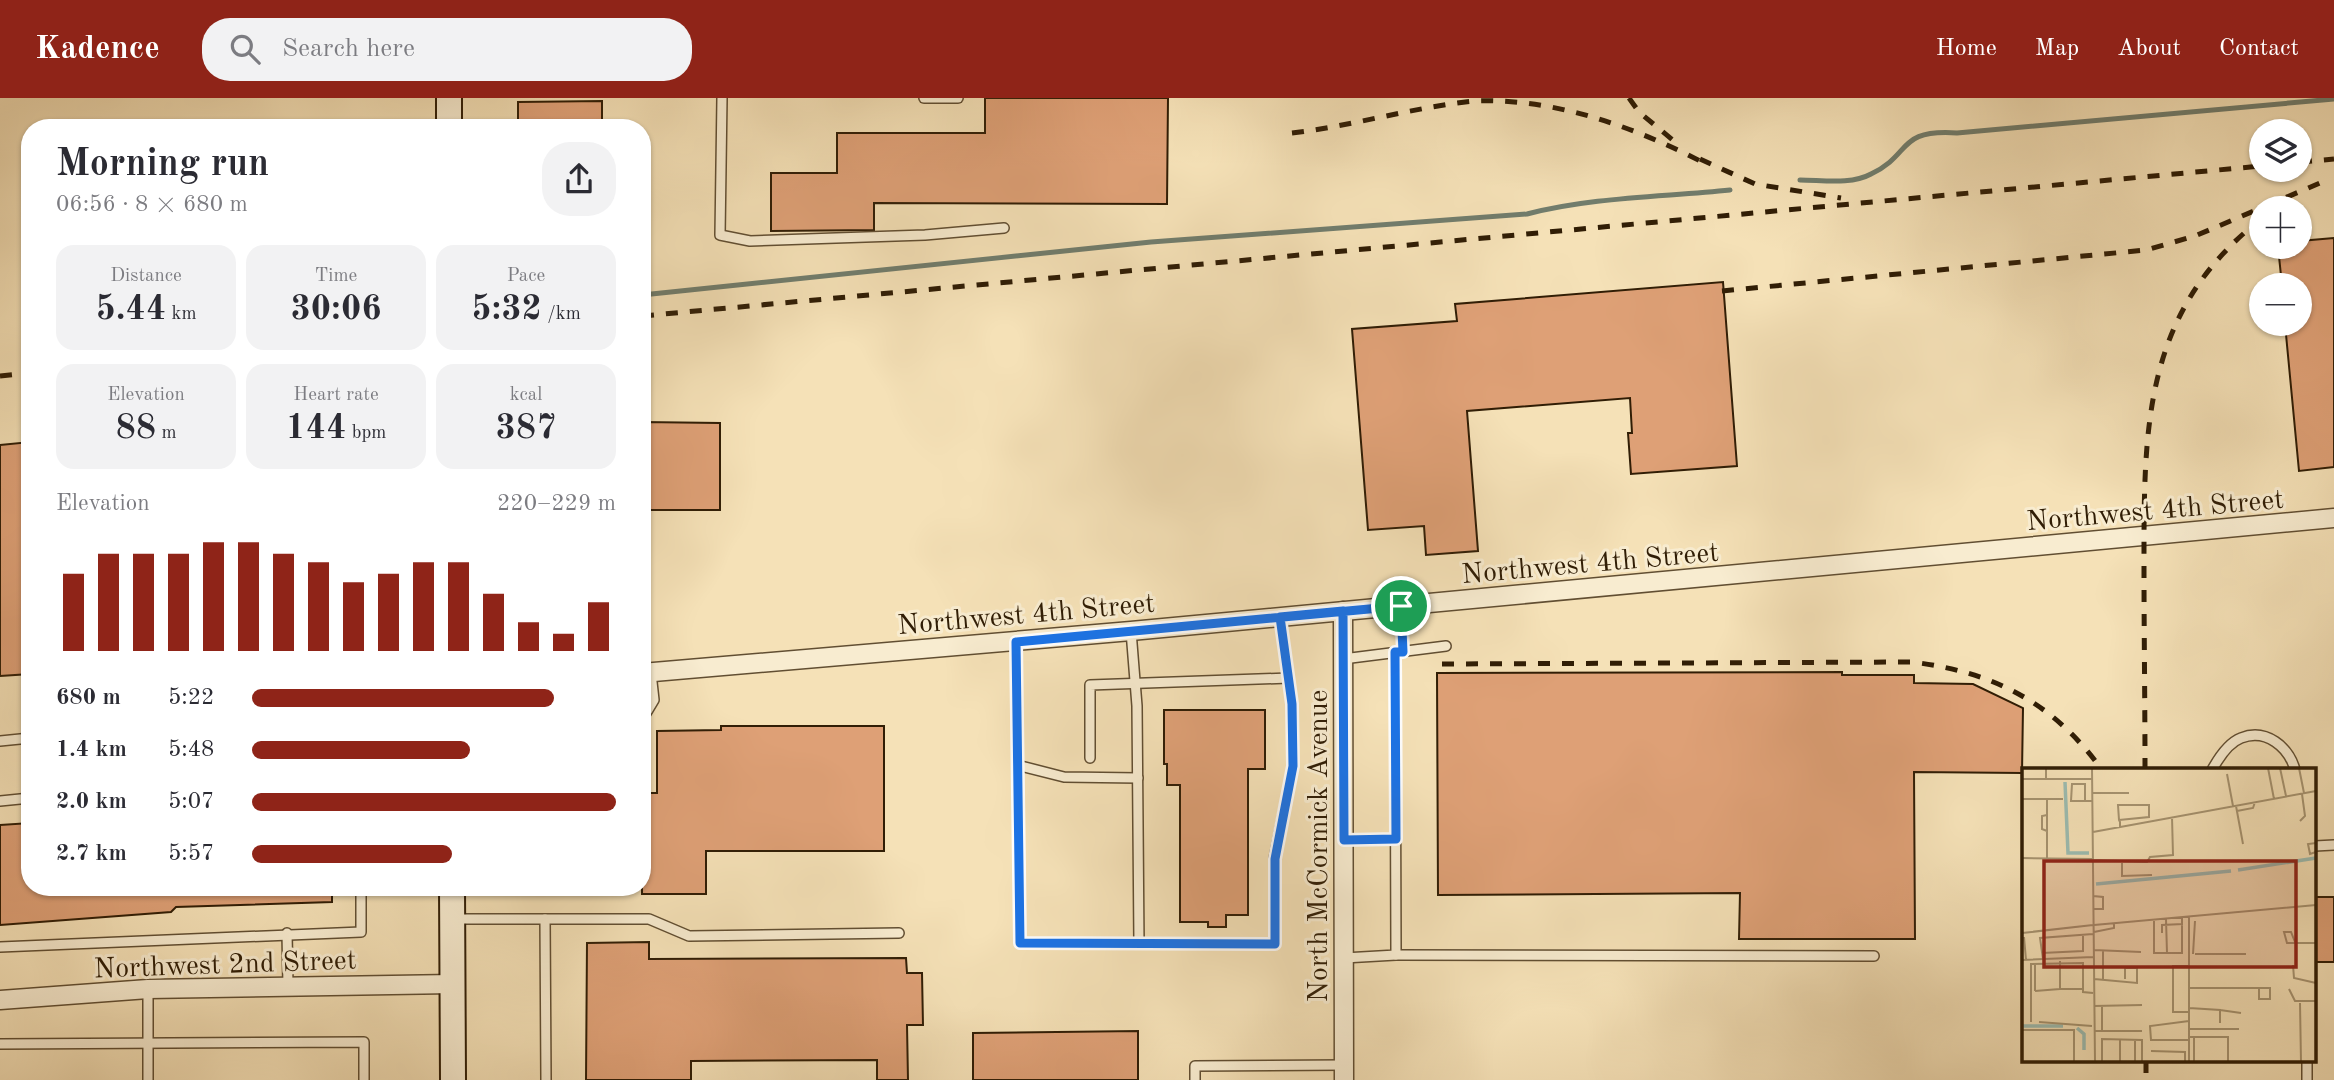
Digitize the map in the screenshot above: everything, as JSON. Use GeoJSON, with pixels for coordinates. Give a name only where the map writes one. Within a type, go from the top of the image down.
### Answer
{"type":"FeatureCollection","features":[{"type":"Feature","properties":{"kind":"main road"},"geometry":{"type":"LineString","coordinates":[[449,98],[449,119]]}},
{"type":"Feature","properties":{"kind":"main road"},"geometry":{"type":"LineString","coordinates":[[452,896],[453,1080]]}},
{"type":"Feature","properties":{"kind":"street","name":"Northwest 4th Street"},"geometry":{"type":"LineString","coordinates":[[651,673],[1016,642],[2334,518]]}},
{"type":"Feature","properties":{"kind":"street","name":"North McCormick Avenue"},"geometry":{"type":"LineString","coordinates":[[1343,611],[1344,1072]]}},
{"type":"Feature","properties":{"kind":"street","name":"Northwest 2nd Street"},"geometry":{"type":"LineString","coordinates":[[0,1000],[148,989],[453,984]]}},
{"type":"Feature","properties":{"kind":"lane"},"geometry":{"type":"LineString","coordinates":[[722,98],[720,235],[750,241],[925,235],[1004,228]]}},
{"type":"Feature","properties":{"kind":"lane"},"geometry":{"type":"LineString","coordinates":[[924,98],[958,98]]}},
{"type":"Feature","properties":{"kind":"lane"},"geometry":{"type":"LineString","coordinates":[[1396,955],[1401,606]]}},
{"type":"Feature","properties":{"kind":"lane"},"geometry":{"type":"LineString","coordinates":[[1016,642],[1020,943],[1275,944],[1275,859],[1293,766],[1289,678],[1280,617]]}},
{"type":"Feature","properties":{"kind":"lane"},"geometry":{"type":"LineString","coordinates":[[1131,631],[1138,778],[1139,944]]}},
{"type":"Feature","properties":{"kind":"lane"},"geometry":{"type":"LineString","coordinates":[[1343,659],[1446,646]]}},
{"type":"Feature","properties":{"kind":"lane"},"geometry":{"type":"LineString","coordinates":[[1090,758],[1090,685],[1289,678]]}},
{"type":"Feature","properties":{"kind":"lane"},"geometry":{"type":"LineString","coordinates":[[651,688],[654,700],[651,706]]}},
{"type":"Feature","properties":{"kind":"lane"},"geometry":{"type":"LineString","coordinates":[[2213,768],[2219,756],[2241,738],[2267,736],[2288,752],[2293,768]]}},
{"type":"Feature","properties":{"kind":"lane"},"geometry":{"type":"LineString","coordinates":[[0,741],[21,739]]}},
{"type":"Feature","properties":{"kind":"lane"},"geometry":{"type":"LineString","coordinates":[[1017,765],[1064,777],[1138,778]]}},
{"type":"Feature","properties":{"kind":"lane"},"geometry":{"type":"LineString","coordinates":[[0,801],[21,799]]}},
{"type":"Feature","properties":{"kind":"lane"},"geometry":{"type":"LineString","coordinates":[[1344,840],[1396,839]]}},
{"type":"Feature","properties":{"kind":"lane"},"geometry":{"type":"LineString","coordinates":[[2319,845],[2334,845]]}},
{"type":"Feature","properties":{"kind":"lane"},"geometry":{"type":"LineString","coordinates":[[0,947],[361,932],[361,896]]}},
{"type":"Feature","properties":{"kind":"lane"},"geometry":{"type":"LineString","coordinates":[[452,919],[649,919],[689,936],[899,933]]}},
{"type":"Feature","properties":{"kind":"lane"},"geometry":{"type":"LineString","coordinates":[[545,919],[546,1080]]}},
{"type":"Feature","properties":{"kind":"lane"},"geometry":{"type":"LineString","coordinates":[[287,933],[288,986]]}},
{"type":"Feature","properties":{"kind":"lane"},"geometry":{"type":"LineString","coordinates":[[1344,958],[1396,955],[1874,956]]}},
{"type":"Feature","properties":{"kind":"lane"},"geometry":{"type":"LineString","coordinates":[[148,989],[148,1080]]}},
{"type":"Feature","properties":{"kind":"lane"},"geometry":{"type":"LineString","coordinates":[[0,1044],[364,1042],[364,1080]]}},
{"type":"Feature","properties":{"kind":"lane"},"geometry":{"type":"LineString","coordinates":[[2307,1062],[2307,1080]]}},
{"type":"Feature","properties":{"kind":"lane"},"geometry":{"type":"LineString","coordinates":[[1195,1080],[1195,1066],[1344,1072]]}},
{"type":"Feature","properties":{"kind":"building"},"geometry":{"type":"Polygon","coordinates":[[[985,98],[1168,98],[1167,204],[874,203],[874,230],[771,231],[771,173],[837,173],[837,133],[985,133],[985,98]]]}},
{"type":"Feature","properties":{"kind":"building"},"geometry":{"type":"Polygon","coordinates":[[[602,101],[602,119],[518,119],[518,102],[602,101]]]}},
{"type":"Feature","properties":{"kind":"building"},"geometry":{"type":"Polygon","coordinates":[[[2334,238],[2334,467],[2299,471],[2286,336],[2312,336],[2312,273],[2281,273],[2279,259],[2312,259],[2312,240],[2334,238]]]}},
{"type":"Feature","properties":{"kind":"building"},"geometry":{"type":"Polygon","coordinates":[[[1723,282],[1737,466],[1631,474],[1628,433],[1632,433],[1630,398],[1467,411],[1478,551],[1426,555],[1424,526],[1368,530],[1352,329],[1457,321],[1455,304],[1723,282]]]}},
{"type":"Feature","properties":{"kind":"building"},"geometry":{"type":"Polygon","coordinates":[[[651,422],[720,423],[720,510],[651,510],[651,422]]]}},
{"type":"Feature","properties":{"kind":"building"},"geometry":{"type":"Polygon","coordinates":[[[21,443],[21,675],[0,676],[0,445],[21,443]]]}},
{"type":"Feature","properties":{"kind":"building"},"geometry":{"type":"Polygon","coordinates":[[[1842,672],[1842,675],[1914,675],[1914,683],[1973,684],[2023,708],[2022,773],[1914,772],[1915,939],[1739,939],[1740,893],[1438,895],[1437,673],[1842,672]]]}},
{"type":"Feature","properties":{"kind":"building"},"geometry":{"type":"Polygon","coordinates":[[[1164,710],[1265,710],[1265,769],[1248,769],[1248,915],[1226,915],[1226,927],[1208,927],[1208,922],[1180,922],[1180,785],[1167,785],[1167,764],[1164,764],[1164,710]]]}},
{"type":"Feature","properties":{"kind":"building"},"geometry":{"type":"Polygon","coordinates":[[[721,726],[884,726],[884,851],[706,851],[706,894],[651,894],[651,793],[657,793],[657,731],[721,730],[721,726]]]}},
{"type":"Feature","properties":{"kind":"building"},"geometry":{"type":"Polygon","coordinates":[[[21,824],[21,896],[332,896],[332,902],[176,907],[171,912],[0,925],[0,825],[21,824]]]}},
{"type":"Feature","properties":{"kind":"building"},"geometry":{"type":"Polygon","coordinates":[[[2316,897],[2334,897],[2334,962],[2316,962],[2316,897]]]}},
{"type":"Feature","properties":{"kind":"building"},"geometry":{"type":"Polygon","coordinates":[[[649,942],[649,959],[906,958],[907,973],[922,973],[923,1025],[907,1025],[908,1080],[877,1080],[877,1060],[691,1061],[691,1080],[586,1080],[587,943],[649,942]]]}},
{"type":"Feature","properties":{"kind":"building"},"geometry":{"type":"Polygon","coordinates":[[[1138,1031],[1138,1080],[973,1080],[973,1033],[1138,1031]]]}},
{"type":"Feature","properties":{"kind":"waterway"},"geometry":{"type":"LineString","coordinates":[[1800,180],[1855,180],[1884,166],[1907,144],[1924,135],[2334,99]]}},
{"type":"Feature","properties":{"kind":"waterway"},"geometry":{"type":"LineString","coordinates":[[651,294],[1151,242],[1527,214],[1602,201],[1730,190]]}},
{"type":"Feature","properties":{"kind":"railway"},"geometry":{"type":"LineString","coordinates":[[1629,98],[1639,112],[1674,141]]}},
{"type":"Feature","properties":{"kind":"railway"},"geometry":{"type":"LineString","coordinates":[[1292,133],[1452,104],[1506,101],[1566,110],[1596,118],[1653,139],[1708,165]]}},
{"type":"Feature","properties":{"kind":"railway"},"geometry":{"type":"LineString","coordinates":[[1700,159],[1755,184],[1841,198]]}},
{"type":"Feature","properties":{"kind":"railway"},"geometry":{"type":"LineString","coordinates":[[2312,161],[2334,159]]}},
{"type":"Feature","properties":{"kind":"railway"},"geometry":{"type":"LineString","coordinates":[[651,315],[2249,167]]}},
{"type":"Feature","properties":{"kind":"railway"},"geometry":{"type":"LineString","coordinates":[[1722,291],[2146,250],[2195,236],[2320,183]]}},
{"type":"Feature","properties":{"kind":"railway"},"geometry":{"type":"LineString","coordinates":[[2145,768],[2144,517],[2150,421],[2158,376],[2172,334],[2193,293],[2222,255],[2249,230]]}},
{"type":"Feature","properties":{"kind":"railway"},"geometry":{"type":"LineString","coordinates":[[0,376],[21,374]]}},
{"type":"Feature","properties":{"kind":"railway"},"geometry":{"type":"LineString","coordinates":[[1442,664],[1912,662],[1970,674],[2020,695],[2064,726],[2100,768]]}},
{"type":"Feature","properties":{"kind":"railway"},"geometry":{"type":"LineString","coordinates":[[2146,1062],[2146,1080]]}},
{"type":"Feature","properties":{"kind":"route"},"geometry":{"type":"LineString","coordinates":[[1401,606],[1343,611],[1016,642],[1020,943],[1275,944],[1275,859],[1293,766],[1292,704],[1280,617],[1343,611],[1344,840],[1396,839],[1395,652],[1403,652],[1401,606]]}}]}
